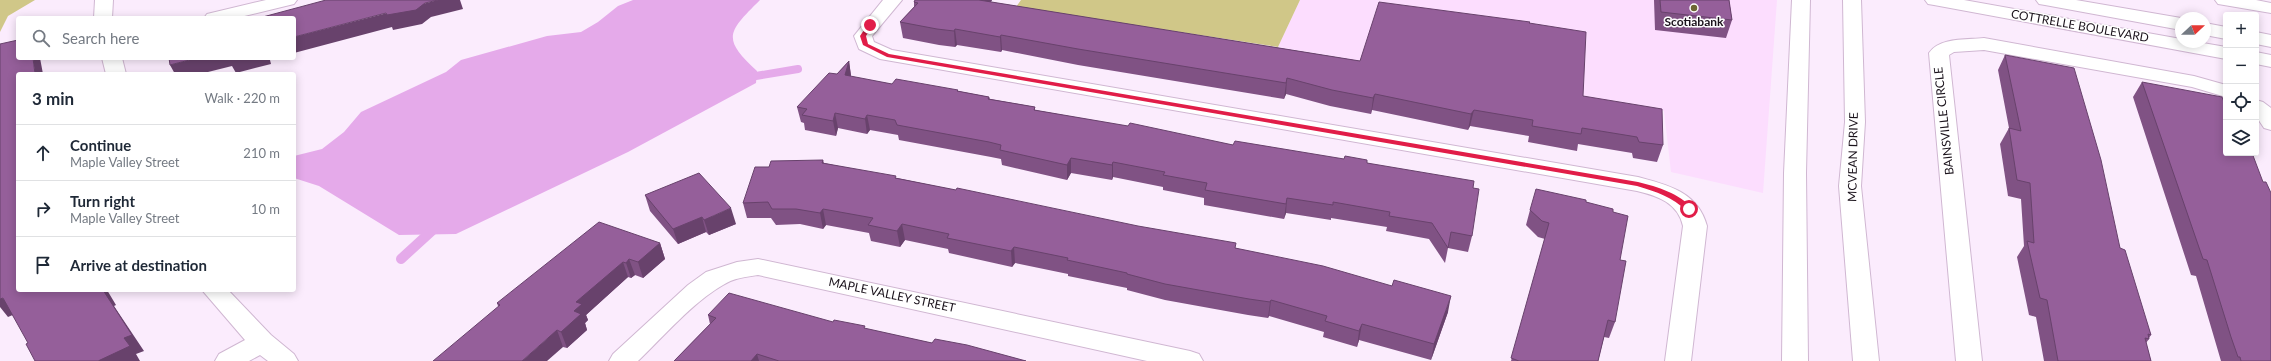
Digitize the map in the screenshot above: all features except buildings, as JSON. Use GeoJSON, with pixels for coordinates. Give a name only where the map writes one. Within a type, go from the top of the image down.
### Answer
{"type":"FeatureCollection","features":[{"type":"Feature","properties":{"kind":"street"},"geometry":{"type":"LineString","coordinates":[[103,16],[104,0]]}},
{"type":"Feature","properties":{"kind":"street"},"geometry":{"type":"LineString","coordinates":[[221,16],[288,0]]}},
{"type":"Feature","properties":{"kind":"street"},"geometry":{"type":"LineString","coordinates":[[893,0],[863,36],[866,45],[887,55],[1638,184],[1666,193],[1689,209],[1694,217],[1678,361]]}},
{"type":"Feature","properties":{"kind":"street"},"geometry":{"type":"LineString","coordinates":[[1795,361],[1795,173],[1801,0]]}},
{"type":"Feature","properties":{"kind":"street","name":"MCVEAN DRIVE"},"geometry":{"type":"LineString","coordinates":[[1852,0],[1855,122],[1850,186],[1866,361]]}},
{"type":"Feature","properties":{"kind":"street","name":"COTTRELLE BOULEVARD"},"geometry":{"type":"LineString","coordinates":[[1934,0],[2223,52]]}},
{"type":"Feature","properties":{"kind":"street","name":"COTTRELLE BOULEVARD"},"geometry":{"type":"LineString","coordinates":[[2045,0],[2175,23]]}},
{"type":"Feature","properties":{"kind":"street"},"geometry":{"type":"LineString","coordinates":[[2224,0],[2271,8]]}},
{"type":"Feature","properties":{"kind":"street"},"geometry":{"type":"LineString","coordinates":[[2211,30],[2223,32]]}},
{"type":"Feature","properties":{"kind":"street"},"geometry":{"type":"LineString","coordinates":[[2259,39],[2271,41]]}},
{"type":"Feature","properties":{"kind":"street","name":"BAINSVILLE CIRCLE"},"geometry":{"type":"LineString","coordinates":[[1969,361],[1938,61],[1939,53],[1950,47],[1984,44],[2187,81],[2223,89]]}},
{"type":"Feature","properties":{"kind":"street"},"geometry":{"type":"LineString","coordinates":[[2259,59],[2271,61]]}},
{"type":"Feature","properties":{"kind":"street"},"geometry":{"type":"LineString","coordinates":[[112,60],[116,72]]}},
{"type":"Feature","properties":{"kind":"street"},"geometry":{"type":"LineString","coordinates":[[2259,108],[2263,111],[2271,124]]}},
{"type":"Feature","properties":{"kind":"street","name":"MAPLE VALLEY STREET"},"geometry":{"type":"LineString","coordinates":[[622,361],[697,291],[715,278],[737,270],[758,267],[1190,361]]}},
{"type":"Feature","properties":{"kind":"street"},"geometry":{"type":"LineString","coordinates":[[216,292],[262,342],[285,361]]}},
{"type":"Feature","properties":{"kind":"street"},"geometry":{"type":"LineString","coordinates":[[228,361],[262,342]]}},
{"type":"Feature","properties":{"kind":"shaded area"},"geometry":{"type":"Polygon","coordinates":[[[0,0],[35,0],[8,16],[0,32],[0,0]]]}},
{"type":"Feature","properties":{"kind":"shaded area"},"geometry":{"type":"Polygon","coordinates":[[[633,0],[760,0],[741,20],[735,28],[733,35],[734,42],[738,50],[745,60],[757,71],[756,83],[628,152],[456,234],[399,235],[319,186],[296,179],[296,156],[322,149],[344,132],[361,112],[446,72],[461,60],[547,36],[581,32],[598,22],[618,6],[633,0]]]}},
{"type":"Feature","properties":{"kind":"shaded area"},"geometry":{"type":"Polygon","coordinates":[[[1021,0],[1300,0],[1278,47],[1016,7],[1021,0]]]}},
{"type":"Feature","properties":{"kind":"shaded area"},"geometry":{"type":"Polygon","coordinates":[[[1300,0],[1777,0],[1763,193],[1671,172],[1664,111],[1278,47],[1300,0]]]}},
{"type":"Feature","properties":{"kind":"waterway"},"geometry":{"type":"LineString","coordinates":[[744,78],[798,69]]}},
{"type":"Feature","properties":{"kind":"waterway"},"geometry":{"type":"LineString","coordinates":[[401,259],[436,227]]}},
{"type":"Feature","properties":{"kind":"place","name":"Scotiabank"},"geometry":{"type":"Point","coordinates":[1694,8]}},
{"type":"Feature","properties":{"kind":"route"},"geometry":{"type":"LineString","coordinates":[[870,25],[863,36],[866,45],[875,51],[887,55],[1638,184],[1666,193],[1689,209]]}}]}
